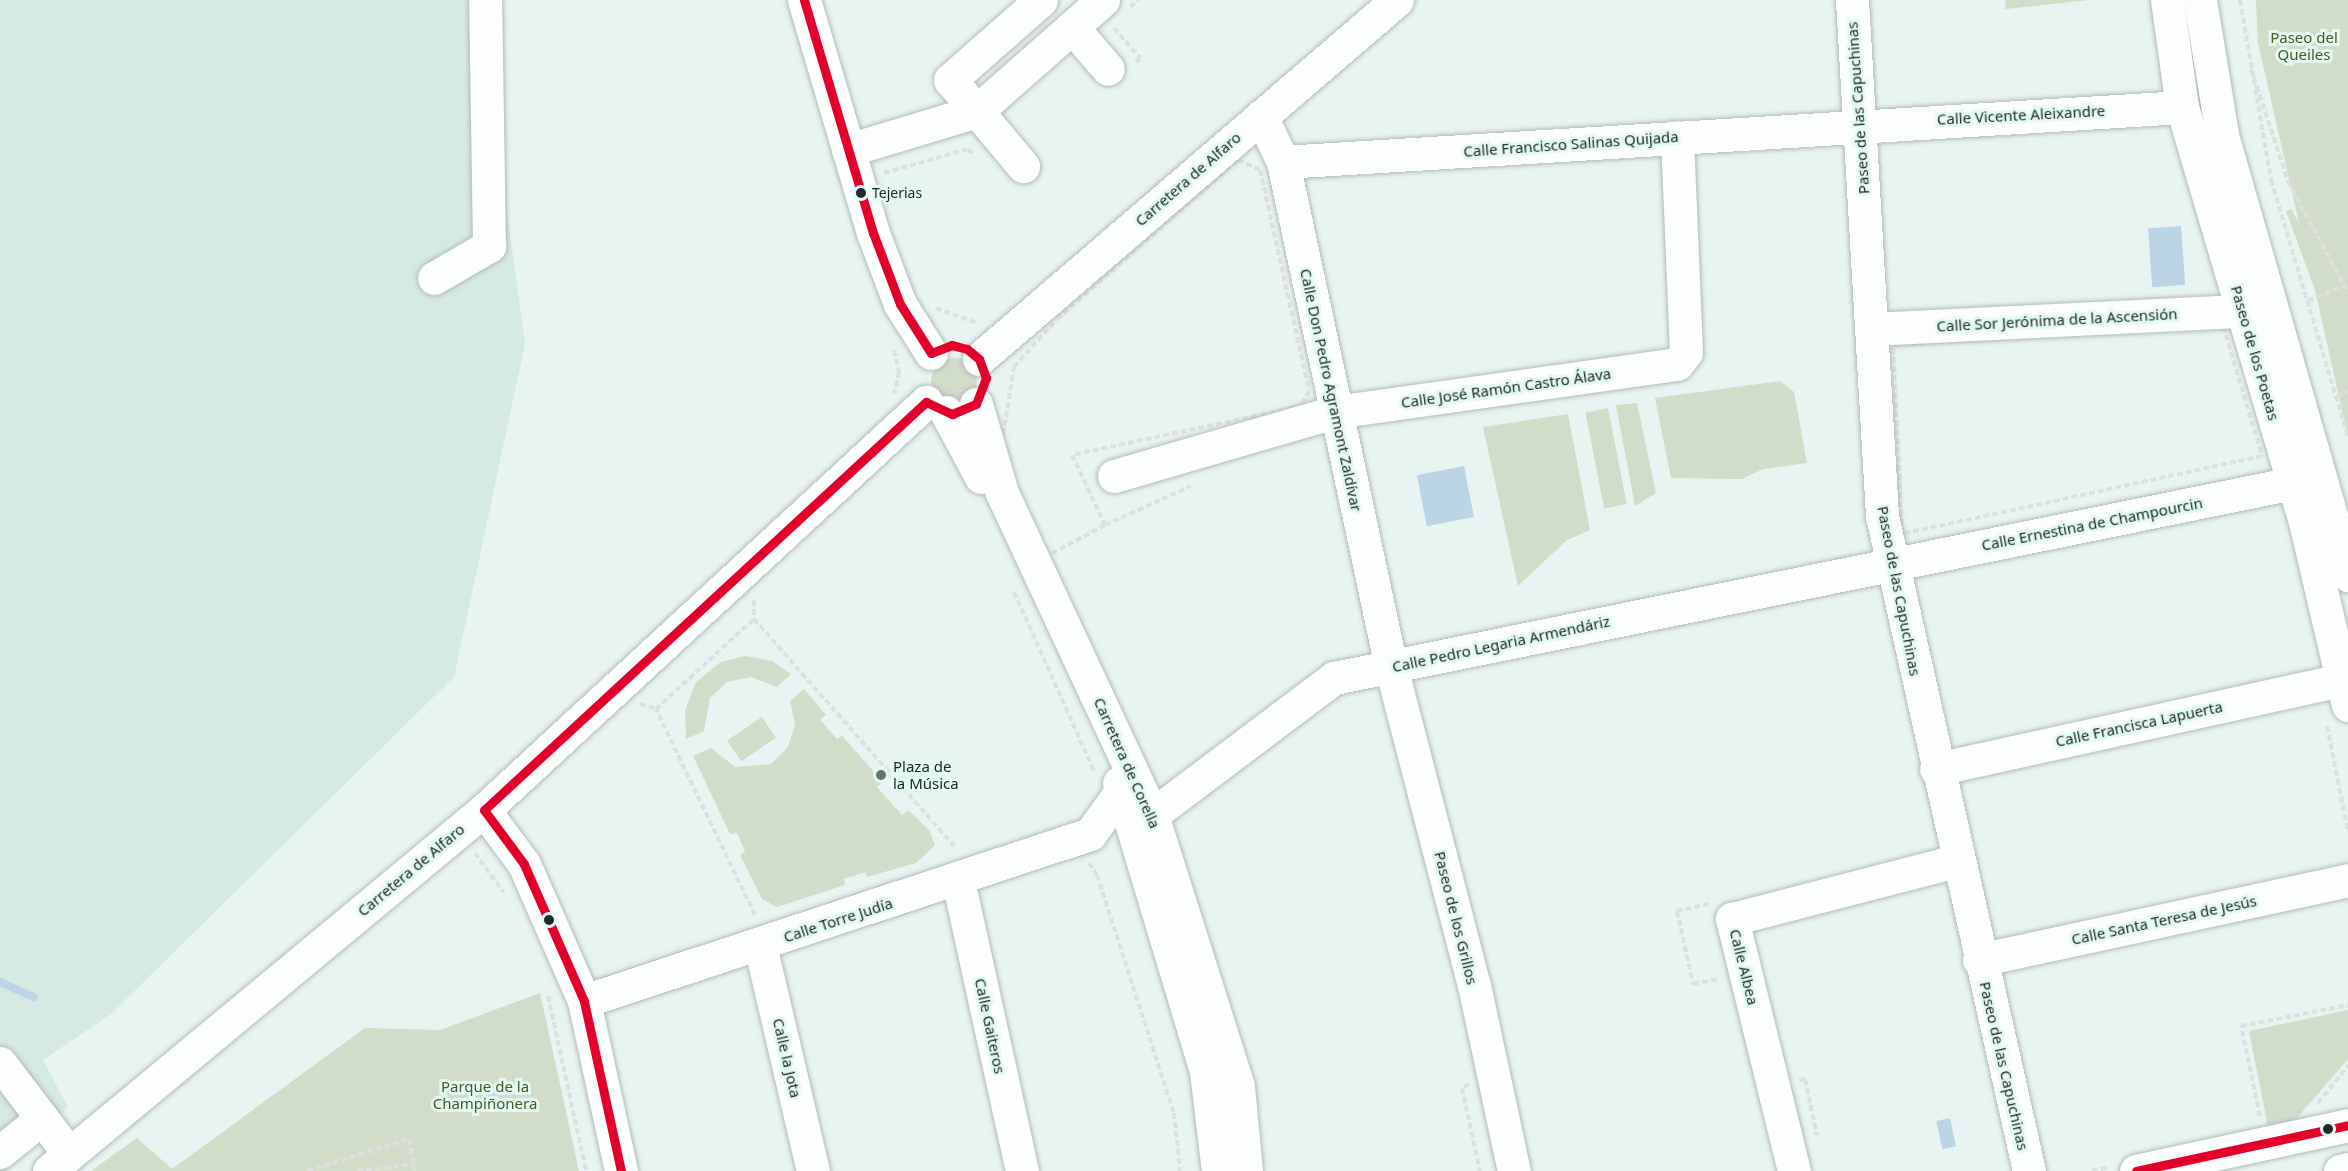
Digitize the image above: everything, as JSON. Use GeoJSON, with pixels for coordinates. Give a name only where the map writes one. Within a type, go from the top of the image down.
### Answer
{"type":"FeatureCollection","features":[{"type":"Feature","properties":{"kind":"street"},"geometry":{"type":"LineString","coordinates":[[1023,166],[950,80],[1041,0]]}},
{"type":"Feature","properties":{"kind":"street"},"geometry":{"type":"LineString","coordinates":[[848,150],[977,111],[1103,0]]}},
{"type":"Feature","properties":{"kind":"street","name":"Carretera de Alfaro"},"geometry":{"type":"LineString","coordinates":[[979,359],[1396,0]]}},
{"type":"Feature","properties":{"kind":"street","name":"Paseo de las Capuchinas"},"geometry":{"type":"LineString","coordinates":[[1852,0],[1860,125],[1882,337],[1882,516],[1956,861],[2029,1171]]}},
{"type":"Feature","properties":{"kind":"street","name":"Paseo de los Poetas"},"geometry":{"type":"LineString","coordinates":[[2167,0],[2182,107],[2293,483],[2339,700]]}},
{"type":"Feature","properties":{"kind":"street","name":"Paseo de los Poetas"},"geometry":{"type":"LineString","coordinates":[[2200,0],[2222,135],[2348,575]]}},
{"type":"Feature","properties":{"kind":"street"},"geometry":{"type":"LineString","coordinates":[[434,278],[489,246],[485,2]]}},
{"type":"Feature","properties":{"kind":"street"},"geometry":{"type":"LineString","coordinates":[[814,6],[848,150],[900,304],[931,353]]}},
{"type":"Feature","properties":{"kind":"street"},"geometry":{"type":"LineString","coordinates":[[1072,27],[1108,69]]}},
{"type":"Feature","properties":{"kind":"street","name":"Calle Vicente Aleixandre"},"geometry":{"type":"LineString","coordinates":[[1860,125],[2182,107]]}},
{"type":"Feature","properties":{"kind":"street","name":"Calle Don Pedro Agramont Zaldívar"},"geometry":{"type":"LineString","coordinates":[[1261,116],[1283,162],[1391,667]]}},
{"type":"Feature","properties":{"kind":"street","name":"Calle Francisco Salinas Quijada"},"geometry":{"type":"LineString","coordinates":[[1283,162],[1860,125]]}},
{"type":"Feature","properties":{"kind":"street","name":"Calle José Ramón Castro Álava"},"geometry":{"type":"LineString","coordinates":[[1114,476],[1335,412],[1677,364],[1686,352],[1677,137]]}},
{"type":"Feature","properties":{"kind":"street","name":"Calle Sor Jerónima de la Ascensión"},"geometry":{"type":"LineString","coordinates":[[1882,337],[2243,310]]}},
{"type":"Feature","properties":{"kind":"street"},"geometry":{"type":"LineString","coordinates":[[952,345],[979,359],[986,378],[949,406],[918,383],[921,363],[931,353],[952,345]]}},
{"type":"Feature","properties":{"kind":"street","name":"Carretera de Alfaro"},"geometry":{"type":"LineString","coordinates":[[0,1063],[42,1118],[59,1162],[484,810],[949,406]]}},
{"type":"Feature","properties":{"kind":"street","name":"Carretera de Corella"},"geometry":{"type":"LineString","coordinates":[[949,406],[1063,651],[1147,883],[1206,1072],[1218,1171]]}},
{"type":"Feature","properties":{"kind":"street","name":"Carretera de Corella"},"geometry":{"type":"LineString","coordinates":[[949,406],[1002,493],[1152,815],[1238,1086],[1246,1171]]}},
{"type":"Feature","properties":{"kind":"street","name":"Calle Ernestina de Champourcin"},"geometry":{"type":"LineString","coordinates":[[1891,564],[2293,483]]}},
{"type":"Feature","properties":{"kind":"street","name":"Calle Pedro Legaria Armendáriz"},"geometry":{"type":"LineString","coordinates":[[1152,815],[1334,678],[1891,564]]}},
{"type":"Feature","properties":{"kind":"street","name":"Paseo de los Grillos"},"geometry":{"type":"LineString","coordinates":[[1391,667],[1474,985],[1514,1171]]}},
{"type":"Feature","properties":{"kind":"street","name":"Calle Francisca Lapuerta"},"geometry":{"type":"LineString","coordinates":[[1936,769],[2339,700]]}},
{"type":"Feature","properties":{"kind":"street"},"geometry":{"type":"LineString","coordinates":[[1110,785],[1090,834],[1112,846],[1147,883]]}},
{"type":"Feature","properties":{"kind":"street"},"geometry":{"type":"LineString","coordinates":[[484,810],[524,864],[584,1001],[621,1171]]}},
{"type":"Feature","properties":{"kind":"street","name":"Calle Torre Judía"},"geometry":{"type":"LineString","coordinates":[[584,1001],[755,930],[960,868],[1090,834]]}},
{"type":"Feature","properties":{"kind":"street","name":"Calle Albea"},"geometry":{"type":"LineString","coordinates":[[1794,1171],[1732,919],[1956,861]]}},
{"type":"Feature","properties":{"kind":"street","name":"Calle Gaiteros"},"geometry":{"type":"LineString","coordinates":[[960,868],[1022,1171]]}},
{"type":"Feature","properties":{"kind":"street","name":"Calle Santa Teresa de Jesús"},"geometry":{"type":"LineString","coordinates":[[1980,960],[2348,880]]}},
{"type":"Feature","properties":{"kind":"street","name":"Calle la Jota"},"geometry":{"type":"LineString","coordinates":[[755,930],[813,1171]]}},
{"type":"Feature","properties":{"kind":"street"},"geometry":{"type":"LineString","coordinates":[[0,1152],[42,1118]]}},
{"type":"Feature","properties":{"kind":"street"},"geometry":{"type":"LineString","coordinates":[[2136,1171],[2348,1125]]}},
{"type":"Feature","properties":{"kind":"street"},"geometry":{"type":"LineString","coordinates":[[2340,1171],[2348,1169]]}},
{"type":"Feature","properties":{"kind":"path"},"geometry":{"type":"LineString","coordinates":[[2240,0],[2245,52],[2271,180],[2348,437]]}},
{"type":"Feature","properties":{"kind":"path"},"geometry":{"type":"LineString","coordinates":[[2245,52],[2288,181],[2348,293]]}},
{"type":"Feature","properties":{"kind":"path"},"geometry":{"type":"LineString","coordinates":[[874,176],[968,148],[975,157]]}},
{"type":"Feature","properties":{"kind":"path"},"geometry":{"type":"LineString","coordinates":[[1048,568],[999,461],[1014,367],[1057,319],[1238,160],[1260,170],[1309,391],[1301,406],[1072,455],[1105,525]]}},
{"type":"Feature","properties":{"kind":"path"},"geometry":{"type":"LineString","coordinates":[[2308,301],[2344,285]]}},
{"type":"Feature","properties":{"kind":"path"},"geometry":{"type":"LineString","coordinates":[[923,304],[980,324],[987,318]]}},
{"type":"Feature","properties":{"kind":"path"},"geometry":{"type":"LineString","coordinates":[[2223,326],[2262,456],[1902,534],[1882,337],[2223,326]]}},
{"type":"Feature","properties":{"kind":"path"},"geometry":{"type":"LineString","coordinates":[[2337,396],[2348,392]]}},
{"type":"Feature","properties":{"kind":"path"},"geometry":{"type":"LineString","coordinates":[[1043,558],[1105,525],[1201,481]]}},
{"type":"Feature","properties":{"kind":"path"},"geometry":{"type":"LineString","coordinates":[[1012,588],[1110,785]]}},
{"type":"Feature","properties":{"kind":"path"},"geometry":{"type":"LineString","coordinates":[[754,594],[754,619],[960,868]]}},
{"type":"Feature","properties":{"kind":"path"},"geometry":{"type":"LineString","coordinates":[[656,709],[754,619]]}},
{"type":"Feature","properties":{"kind":"path"},"geometry":{"type":"LineString","coordinates":[[2339,700],[2348,831]]}},
{"type":"Feature","properties":{"kind":"path"},"geometry":{"type":"LineString","coordinates":[[629,711],[638,703],[656,709],[755,930]]}},
{"type":"Feature","properties":{"kind":"path"},"geometry":{"type":"LineString","coordinates":[[465,852],[477,854],[507,898]]}},
{"type":"Feature","properties":{"kind":"path"},"geometry":{"type":"LineString","coordinates":[[1077,865],[1087,861],[1098,875],[1174,1113],[1180,1171]]}},
{"type":"Feature","properties":{"kind":"path"},"geometry":{"type":"LineString","coordinates":[[1722,901],[1677,911],[1693,984],[1726,978]]}},
{"type":"Feature","properties":{"kind":"path"},"geometry":{"type":"LineString","coordinates":[[546,986],[586,1171]]}},
{"type":"Feature","properties":{"kind":"path"},"geometry":{"type":"LineString","coordinates":[[2261,1121],[2241,1026],[2348,1005]]}},
{"type":"Feature","properties":{"kind":"path"},"geometry":{"type":"LineString","coordinates":[[1470,1070],[1473,1082],[1462,1088],[1480,1171]]}},
{"type":"Feature","properties":{"kind":"path"},"geometry":{"type":"LineString","coordinates":[[1788,1083],[1805,1079],[1820,1148]]}},
{"type":"Feature","properties":{"kind":"path"},"geometry":{"type":"LineString","coordinates":[[307,1171],[409,1139],[415,1171]]}},
{"type":"Feature","properties":{"kind":"path"},"geometry":{"type":"LineString","coordinates":[[357,1171],[414,1164]]}},
{"type":"Feature","properties":{"kind":"shaded area"},"geometry":{"type":"Polygon","coordinates":[[[0,0],[478,0],[525,344],[454,677],[111,1014],[43,1060],[68,1107],[6,1171],[0,1171],[0,0]]]}},
{"type":"Feature","properties":{"kind":"green space"},"geometry":{"type":"Polygon","coordinates":[[[2006,0],[2090,0],[2005,9],[2006,0]]]}},
{"type":"Feature","properties":{"kind":"green space","name":"Paseo del Queiles"},"geometry":{"type":"Polygon","coordinates":[[[2256,0],[2348,0],[2348,437],[2315,290],[2286,211],[2291,209],[2299,223],[2258,43],[2256,0]]]}},
{"type":"Feature","properties":{"kind":"green space"},"geometry":{"type":"Polygon","coordinates":[[[954,358],[963,359],[971,364],[976,372],[976,390],[971,398],[963,403],[954,404],[945,403],[937,398],[932,390],[931,381],[932,372],[937,364],[945,359],[954,358]]]}},
{"type":"Feature","properties":{"kind":"green space"},"geometry":{"type":"Polygon","coordinates":[[[1780,381],[1794,392],[1807,463],[1763,469],[1742,479],[1671,478],[1655,398],[1780,381]]]}},
{"type":"Feature","properties":{"kind":"green space"},"geometry":{"type":"Polygon","coordinates":[[[1637,403],[1656,493],[1635,506],[1616,405],[1637,403]]]}},
{"type":"Feature","properties":{"kind":"green space"},"geometry":{"type":"Polygon","coordinates":[[[1608,408],[1627,504],[1604,509],[1585,412],[1608,408]]]}},
{"type":"Feature","properties":{"kind":"green space"},"geometry":{"type":"Polygon","coordinates":[[[1568,414],[1590,530],[1567,540],[1518,586],[1483,427],[1568,414]]]}},
{"type":"Feature","properties":{"kind":"green space"},"geometry":{"type":"Polygon","coordinates":[[[745,656],[772,661],[791,674],[777,687],[751,677],[727,682],[710,698],[704,731],[686,739],[685,711],[696,682],[721,662],[745,656]]]}},
{"type":"Feature","properties":{"kind":"green space"},"geometry":{"type":"Polygon","coordinates":[[[804,689],[826,715],[820,720],[837,739],[842,736],[883,782],[877,787],[902,815],[908,810],[929,830],[935,845],[916,863],[867,877],[865,872],[844,879],[845,885],[777,907],[762,899],[740,855],[745,851],[737,833],[730,834],[693,756],[711,748],[735,767],[771,764],[788,747],[795,724],[790,701],[804,689]]]}},
{"type":"Feature","properties":{"kind":"green space"},"geometry":{"type":"Polygon","coordinates":[[[762,717],[776,738],[741,761],[727,740],[762,717]]]}},
{"type":"Feature","properties":{"kind":"green space","name":"Parque de la Champiñonera"},"geometry":{"type":"Polygon","coordinates":[[[540,993],[579,1171],[91,1171],[137,1138],[172,1169],[365,1028],[440,1030],[540,993]]]}},
{"type":"Feature","properties":{"kind":"green space"},"geometry":{"type":"Polygon","coordinates":[[[2348,1010],[2348,1059],[2297,1118],[2268,1127],[2249,1031],[2348,1010]]]}},
{"type":"Feature","properties":{"kind":"water"},"geometry":{"type":"Polygon","coordinates":[[[2181,226],[2185,285],[2152,287],[2148,228],[2181,226]]]}},
{"type":"Feature","properties":{"kind":"water"},"geometry":{"type":"Polygon","coordinates":[[[1464,466],[1474,517],[1427,526],[1417,475],[1464,466]]]}},
{"type":"Feature","properties":{"kind":"water"},"geometry":{"type":"Polygon","coordinates":[[[1950,1118],[1956,1146],[1942,1149],[1936,1121],[1950,1118]]]}},
{"type":"Feature","properties":{"kind":"waterway"},"geometry":{"type":"LineString","coordinates":[[0,982],[34,997]]}},
{"type":"Feature","properties":{"kind":"transit line"},"geometry":{"type":"LineString","coordinates":[[621,1171],[584,1001],[524,864],[484,810],[926,402],[952,414],[976,404],[986,378],[979,359],[967,349],[952,345],[931,353],[900,304],[873,233],[804,0]]}},
{"type":"Feature","properties":{"kind":"transit line"},"geometry":{"type":"LineString","coordinates":[[2136,1171],[2348,1125]]}},
{"type":"Feature","properties":{"kind":"place","name":"Tejerias"},"geometry":{"type":"Point","coordinates":[861,193]}},
{"type":"Feature","properties":{"kind":"place","name":"Plaza de la Música"},"geometry":{"type":"Point","coordinates":[881,775]}}]}
